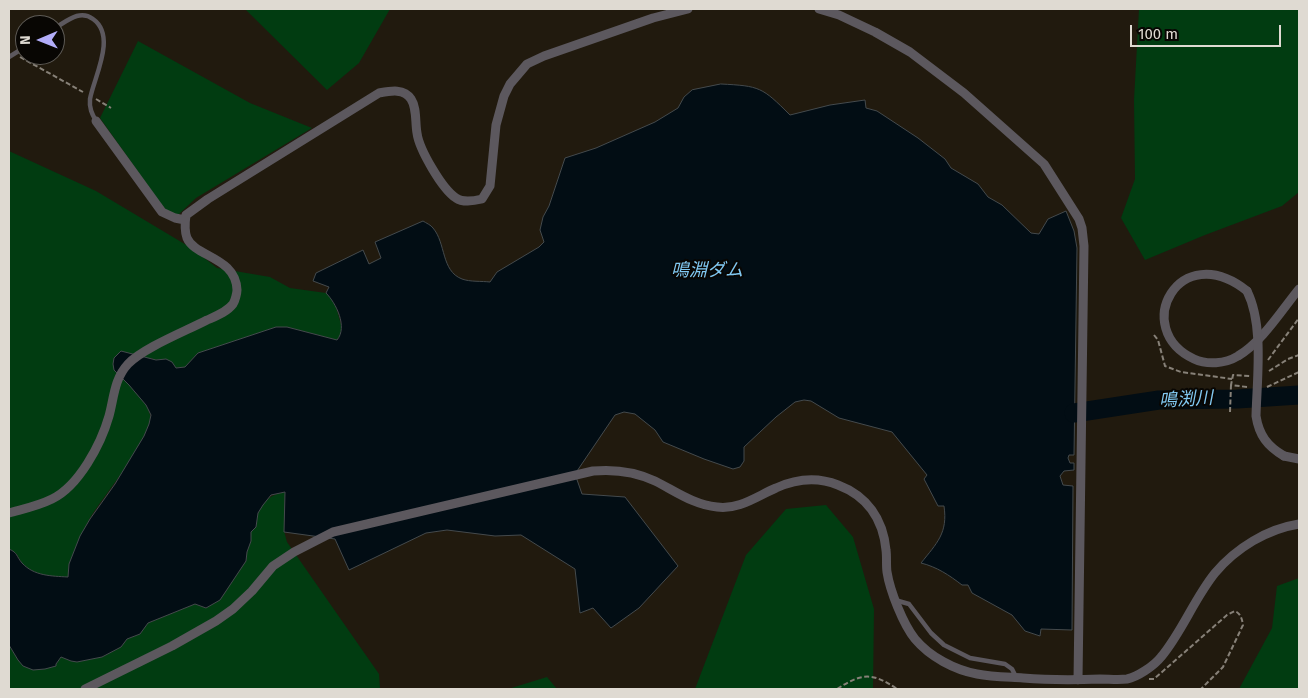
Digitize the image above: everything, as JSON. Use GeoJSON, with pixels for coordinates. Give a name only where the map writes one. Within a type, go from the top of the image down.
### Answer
{"type":"FeatureCollection","features":[{"type":"Feature","properties":{"kind":"street"},"geometry":{"type":"LineString","coordinates":[[653,18],[665,9]]}},
{"type":"Feature","properties":{"kind":"street"},"geometry":{"type":"LineString","coordinates":[[9,513],[35,506],[53,498],[64,491],[76,479],[101,438],[109,416],[117,379],[128,363],[144,352],[221,313],[233,304],[237,290],[233,275],[225,265],[192,245],[187,238],[184,226],[186,215],[208,199],[379,93],[394,90],[404,93],[411,98],[417,134],[426,158],[445,186],[456,198],[466,202],[482,199],[490,186],[499,110],[510,84],[527,64],[544,56],[653,18],[688,9]]}},
{"type":"Feature","properties":{"kind":"street"},"geometry":{"type":"LineString","coordinates":[[819,9],[839,15],[875,32],[910,52],[964,93],[1044,164],[1082,228],[1084,246],[1078,680]]}},
{"type":"Feature","properties":{"kind":"street"},"geometry":{"type":"LineString","coordinates":[[96,122],[162,212],[185,220]]}},
{"type":"Feature","properties":{"kind":"street"},"geometry":{"type":"LineString","coordinates":[[1299,290],[1253,344],[1226,362],[1200,361],[1185,355],[1174,344],[1167,333],[1164,319],[1166,304],[1173,289],[1183,281],[1194,276],[1206,274],[1220,275],[1234,280],[1247,291],[1258,324],[1256,416],[1258,428],[1264,440],[1272,449],[1284,456],[1299,459]]}},
{"type":"Feature","properties":{"kind":"street"},"geometry":{"type":"LineString","coordinates":[[85,689],[172,646],[216,621],[233,609],[252,591],[273,566],[294,552],[333,532],[567,476],[610,469],[635,473],[697,502],[722,508],[729,508],[758,498],[776,487],[798,481],[826,481],[840,485],[857,494],[869,505],[880,520],[885,544],[886,570],[891,590],[915,638],[933,656],[954,667],[976,674],[1078,680],[1132,678],[1160,659],[1215,574],[1227,561],[1242,548],[1267,533],[1299,524]]}},
{"type":"Feature","properties":{"kind":"lane"},"geometry":{"type":"LineString","coordinates":[[65,22],[80,14],[88,16],[97,22],[104,36],[100,64],[90,100],[90,110],[96,122]]}},
{"type":"Feature","properties":{"kind":"lane"},"geometry":{"type":"LineString","coordinates":[[896,600],[909,604],[944,645],[970,658],[1004,664],[1012,669],[1016,677]]}},
{"type":"Feature","properties":{"kind":"path"},"geometry":{"type":"LineString","coordinates":[[34,65],[87,94]]}},
{"type":"Feature","properties":{"kind":"path"},"geometry":{"type":"LineString","coordinates":[[96,99],[110,108]]}},
{"type":"Feature","properties":{"kind":"path"},"geometry":{"type":"LineString","coordinates":[[1299,318],[1264,365],[1269,371],[1299,355]]}},
{"type":"Feature","properties":{"kind":"path"},"geometry":{"type":"LineString","coordinates":[[1233,375],[1252,376]]}},
{"type":"Feature","properties":{"kind":"path"},"geometry":{"type":"LineString","coordinates":[[1230,412],[1231,385]]}},
{"type":"Feature","properties":{"kind":"path"},"geometry":{"type":"LineString","coordinates":[[1132,678],[1154,679],[1227,615],[1235,611],[1239,613],[1243,625],[1223,667],[1201,689]]}},
{"type":"Feature","properties":{"kind":"path"},"geometry":{"type":"LineString","coordinates":[[837,689],[852,680],[868,676],[883,680],[897,689]]}},
{"type":"Feature","properties":{"kind":"green space"},"geometry":{"type":"Polygon","coordinates":[[[245,9],[390,9],[359,63],[327,90],[245,9]]]}},
{"type":"Feature","properties":{"kind":"green space"},"geometry":{"type":"Polygon","coordinates":[[[1139,9],[1299,9],[1299,192],[1282,206],[1145,260],[1121,218],[1135,179],[1134,100],[1139,9]]]}},
{"type":"Feature","properties":{"kind":"green space"},"geometry":{"type":"Polygon","coordinates":[[[138,41],[250,103],[312,128],[196,198],[178,215],[169,213],[100,118],[138,41]]]}},
{"type":"Feature","properties":{"kind":"green space"},"geometry":{"type":"Polygon","coordinates":[[[9,151],[96,191],[193,249],[217,268],[270,277],[290,288],[326,293],[334,300],[342,328],[341,335],[337,340],[287,327],[198,353],[185,367],[176,368],[170,361],[151,358],[114,370],[135,390],[145,403],[150,415],[149,424],[144,437],[126,468],[89,520],[73,556],[68,578],[43,575],[32,571],[22,563],[16,553],[9,549],[9,151]]]}},
{"type":"Feature","properties":{"kind":"green space"},"geometry":{"type":"Polygon","coordinates":[[[285,492],[284,531],[287,542],[379,674],[380,689],[9,689],[9,645],[18,660],[56,664],[61,657],[71,661],[102,657],[121,647],[127,639],[140,634],[148,623],[195,604],[206,608],[220,600],[246,561],[251,541],[251,532],[262,504],[268,498],[285,492]]]}},
{"type":"Feature","properties":{"kind":"green space"},"geometry":{"type":"Polygon","coordinates":[[[826,505],[853,537],[874,609],[873,689],[695,689],[746,555],[786,509],[826,505]]]}},
{"type":"Feature","properties":{"kind":"green space"},"geometry":{"type":"Polygon","coordinates":[[[1299,578],[1299,689],[1239,689],[1272,628],[1277,586],[1299,578]]]}},
{"type":"Feature","properties":{"kind":"green space"},"geometry":{"type":"Polygon","coordinates":[[[547,677],[557,689],[508,689],[547,677]]]}},
{"type":"Feature","properties":{"kind":"water","name":"鳴淵ダム"},"geometry":{"type":"Polygon","coordinates":[[[721,84],[753,87],[760,90],[766,93],[790,115],[830,105],[865,100],[866,108],[877,111],[918,138],[945,159],[951,168],[978,184],[988,197],[1002,205],[1031,233],[1039,234],[1048,219],[1066,211],[1074,231],[1077,248],[1074,455],[1069,455],[1068,458],[1070,463],[1074,463],[1074,470],[1064,471],[1060,476],[1063,485],[1073,486],[1072,630],[1041,629],[1040,636],[1025,631],[1012,615],[972,593],[968,585],[962,585],[943,572],[921,563],[943,531],[945,515],[944,506],[938,506],[924,479],[927,475],[892,432],[839,418],[811,401],[804,400],[795,402],[744,447],[744,461],[740,467],[733,469],[663,442],[655,430],[635,414],[624,412],[615,415],[575,474],[582,494],[625,497],[678,566],[639,608],[611,628],[593,608],[580,613],[575,569],[521,535],[495,536],[447,530],[426,533],[349,570],[335,539],[284,532],[285,492],[271,495],[258,513],[256,527],[251,532],[251,541],[246,561],[220,600],[206,608],[195,604],[148,623],[140,634],[127,639],[121,647],[102,657],[77,662],[61,657],[56,666],[33,670],[23,666],[18,660],[9,645],[9,549],[32,571],[68,577],[69,564],[80,536],[115,484],[144,436],[149,424],[151,415],[146,405],[114,370],[114,358],[121,351],[156,360],[166,359],[172,362],[176,368],[185,367],[198,353],[276,327],[287,327],[337,340],[341,329],[339,315],[326,293],[329,287],[313,281],[316,273],[363,250],[369,264],[381,258],[375,242],[423,221],[432,227],[437,234],[450,270],[455,275],[465,280],[490,282],[497,272],[539,247],[544,242],[540,230],[543,217],[549,206],[565,158],[596,148],[655,122],[678,108],[684,97],[692,90],[721,84]]]}},
{"type":"Feature","properties":{"kind":"waterway","name":"鳴渕川"},"geometry":{"type":"LineString","coordinates":[[1074,413],[1159,400],[1237,399],[1299,395]]}}]}
